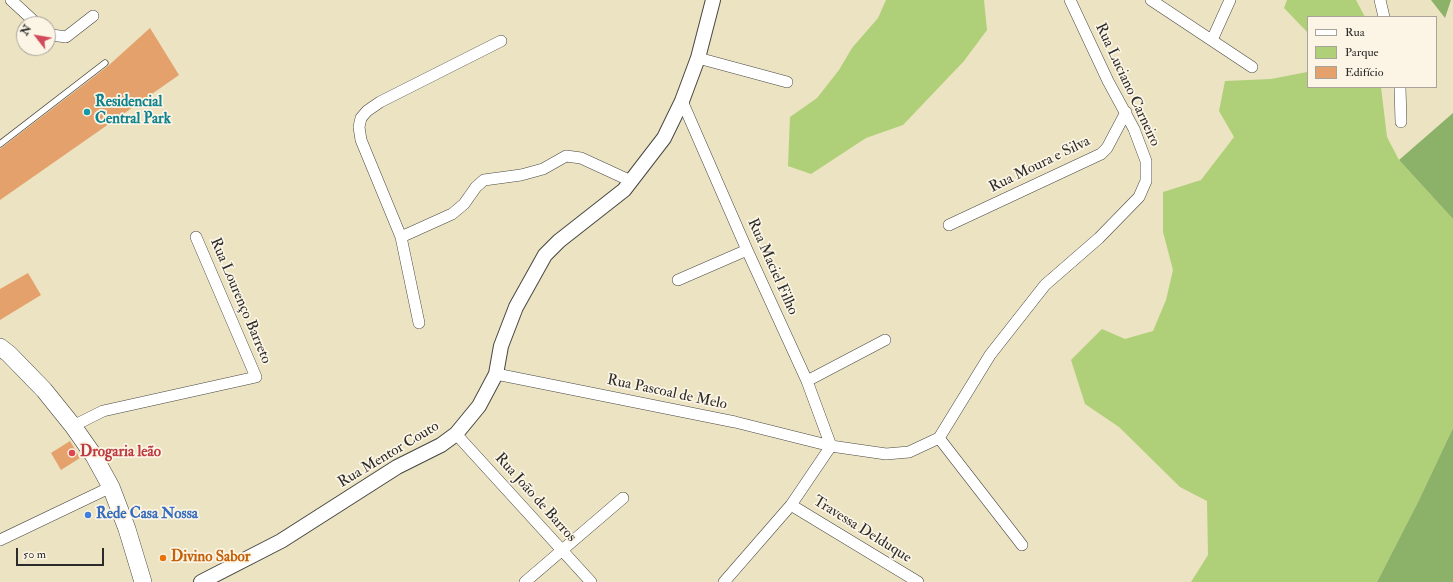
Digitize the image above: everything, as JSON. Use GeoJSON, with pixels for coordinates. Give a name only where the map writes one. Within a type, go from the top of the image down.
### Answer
{"type":"FeatureCollection","features":[{"type":"Feature","properties":{"kind":"main road"},"geometry":{"type":"LineString","coordinates":[[3,354],[44,390],[74,426],[94,456],[111,486],[127,529],[143,582]]}},
{"type":"Feature","properties":{"kind":"street"},"geometry":{"type":"LineString","coordinates":[[10,0],[28,16]]}},
{"type":"Feature","properties":{"kind":"street","name":"Rua Mentor Couto"},"geometry":{"type":"LineString","coordinates":[[202,582],[281,541],[396,467],[441,445],[456,434],[478,406],[496,374],[501,346],[516,307],[545,255],[564,236],[624,190],[664,138],[682,101],[698,58],[713,0]]}},
{"type":"Feature","properties":{"kind":"street","name":"Rua Luciano Carneiro"},"geometry":{"type":"LineString","coordinates":[[939,438],[990,355],[1045,284],[1099,238],[1139,197],[1146,181],[1146,161],[1126,112],[1108,81],[1070,0]]}},
{"type":"Feature","properties":{"kind":"street"},"geometry":{"type":"LineString","coordinates":[[1151,0],[1252,66]]}},
{"type":"Feature","properties":{"kind":"street"},"geometry":{"type":"LineString","coordinates":[[1212,40],[1230,0]]}},
{"type":"Feature","properties":{"kind":"street"},"geometry":{"type":"LineString","coordinates":[[1380,0],[1384,16]]}},
{"type":"Feature","properties":{"kind":"street"},"geometry":{"type":"LineString","coordinates":[[56,36],[66,37],[93,16]]}},
{"type":"Feature","properties":{"kind":"street"},"geometry":{"type":"LineString","coordinates":[[419,323],[401,237],[361,140],[358,127],[361,118],[367,110],[380,102],[501,41]]}},
{"type":"Feature","properties":{"kind":"street"},"geometry":{"type":"LineString","coordinates":[[698,58],[787,82]]}},
{"type":"Feature","properties":{"kind":"street"},"geometry":{"type":"LineString","coordinates":[[1400,88],[1401,122]]}},
{"type":"Feature","properties":{"kind":"street","name":"Rua Maciel Filho"},"geometry":{"type":"LineString","coordinates":[[682,101],[747,250],[807,381],[831,446]]}},
{"type":"Feature","properties":{"kind":"street","name":"Rua Moura e Silva"},"geometry":{"type":"LineString","coordinates":[[949,225],[1101,154],[1106,148],[1126,112]]}},
{"type":"Feature","properties":{"kind":"street"},"geometry":{"type":"LineString","coordinates":[[401,237],[452,214],[464,204],[476,187],[484,180],[521,175],[543,169],[566,156],[581,158],[631,181]]}},
{"type":"Feature","properties":{"kind":"street","name":"Rua Lourenço Barreto"},"geometry":{"type":"LineString","coordinates":[[74,426],[103,411],[256,377],[196,237]]}},
{"type":"Feature","properties":{"kind":"street"},"geometry":{"type":"LineString","coordinates":[[678,280],[747,250]]}},
{"type":"Feature","properties":{"kind":"street"},"geometry":{"type":"LineString","coordinates":[[807,381],[885,340]]}},
{"type":"Feature","properties":{"kind":"street","name":"Rua Pascoal de Melo"},"geometry":{"type":"LineString","coordinates":[[496,374],[735,422],[831,446],[886,454],[909,452],[939,438]]}},
{"type":"Feature","properties":{"kind":"street","name":"Rua João de Barros"},"geometry":{"type":"LineString","coordinates":[[456,434],[591,582]]}},
{"type":"Feature","properties":{"kind":"street"},"geometry":{"type":"LineString","coordinates":[[939,438],[1022,545]]}},
{"type":"Feature","properties":{"kind":"street"},"geometry":{"type":"LineString","coordinates":[[724,582],[791,504],[831,446]]}},
{"type":"Feature","properties":{"kind":"street"},"geometry":{"type":"LineString","coordinates":[[0,540],[111,486]]}},
{"type":"Feature","properties":{"kind":"street"},"geometry":{"type":"LineString","coordinates":[[525,582],[623,498]]}},
{"type":"Feature","properties":{"kind":"street","name":"Travessa Delduque"},"geometry":{"type":"LineString","coordinates":[[791,504],[918,582]]}},
{"type":"Feature","properties":{"kind":"lane"},"geometry":{"type":"LineString","coordinates":[[0,144],[105,63]]}},
{"type":"Feature","properties":{"kind":"green space"},"geometry":{"type":"Polygon","coordinates":[[[886,0],[984,0],[987,30],[964,61],[903,125],[866,138],[811,174],[788,166],[790,117],[817,98],[839,70],[852,48],[878,18],[886,0]]]}},
{"type":"Feature","properties":{"kind":"green space"},"geometry":{"type":"Polygon","coordinates":[[[1287,0],[1356,0],[1364,16],[1307,16],[1307,32],[1284,8],[1287,0]]]}},
{"type":"Feature","properties":{"kind":"green space"},"geometry":{"type":"Polygon","coordinates":[[[1431,0],[1451,0],[1445,18],[1431,0]]]}},
{"type":"Feature","properties":{"kind":"green space"},"geometry":{"type":"Polygon","coordinates":[[[1307,72],[1307,88],[1381,88],[1387,137],[1399,160],[1453,219],[1453,428],[1418,502],[1377,582],[1191,582],[1208,555],[1207,501],[1180,487],[1119,427],[1085,404],[1071,360],[1102,329],[1125,339],[1153,331],[1166,300],[1173,270],[1163,232],[1163,192],[1201,180],[1234,137],[1219,111],[1225,81],[1271,79],[1307,72]]]}},
{"type":"Feature","properties":{"kind":"green space"},"geometry":{"type":"Polygon","coordinates":[[[1453,113],[1453,219],[1399,160],[1453,113]]]}},
{"type":"Feature","properties":{"kind":"green space"},"geometry":{"type":"Polygon","coordinates":[[[1453,428],[1453,582],[1377,582],[1418,502],[1453,428]]]}},
{"type":"Feature","properties":{"kind":"building","name":"Residencial Central Park"},"geometry":{"type":"Polygon","coordinates":[[[150,28],[179,75],[0,200],[0,149],[108,66],[150,28]]]}},
{"type":"Feature","properties":{"kind":"building"},"geometry":{"type":"Polygon","coordinates":[[[28,273],[41,295],[0,320],[0,289],[28,273]]]}},
{"type":"Feature","properties":{"kind":"building"},"geometry":{"type":"Polygon","coordinates":[[[70,441],[80,458],[61,470],[51,453],[70,441]]]}},
{"type":"Feature","properties":{"kind":"place","name":"Residencial Central Park"},"geometry":{"type":"Point","coordinates":[87,112]}},
{"type":"Feature","properties":{"kind":"place","name":"Drogaria leão"},"geometry":{"type":"Point","coordinates":[72,453]}},
{"type":"Feature","properties":{"kind":"place","name":"Rede Casa Nossa"},"geometry":{"type":"Point","coordinates":[88,515]}},
{"type":"Feature","properties":{"kind":"place","name":"Divino Sabor"},"geometry":{"type":"Point","coordinates":[163,558]}}]}
